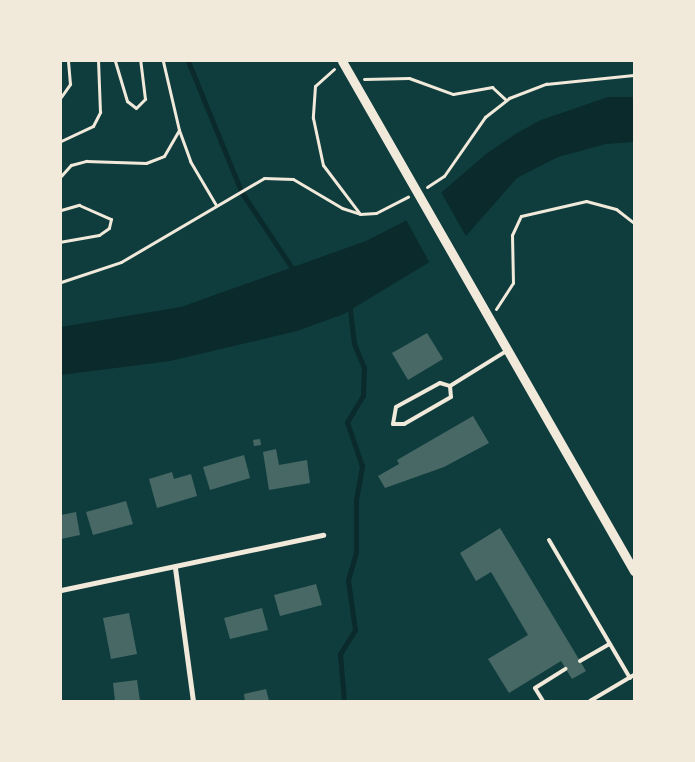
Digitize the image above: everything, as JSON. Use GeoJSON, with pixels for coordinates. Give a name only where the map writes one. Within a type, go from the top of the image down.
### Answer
{"type":"FeatureCollection","features":[{"type":"Feature","properties":{"kind":"street"},"geometry":{"type":"LineString","coordinates":[[343,62],[461,272],[508,350],[634,571]]}},
{"type":"Feature","properties":{"kind":"street"},"geometry":{"type":"LineString","coordinates":[[61,590],[175,568],[323,535]]}},
{"type":"Feature","properties":{"kind":"street"},"geometry":{"type":"LineString","coordinates":[[175,568],[194,701]]}},
{"type":"Feature","properties":{"kind":"lane"},"geometry":{"type":"LineString","coordinates":[[450,386],[451,397],[404,424],[393,424],[396,407],[440,383],[450,386],[508,350]]}},
{"type":"Feature","properties":{"kind":"lane"},"geometry":{"type":"LineString","coordinates":[[549,540],[610,644],[632,676],[590,701]]}},
{"type":"Feature","properties":{"kind":"lane"},"geometry":{"type":"LineString","coordinates":[[580,661],[610,644]]}},
{"type":"Feature","properties":{"kind":"lane"},"geometry":{"type":"LineString","coordinates":[[543,701],[535,688],[566,669]]}},
{"type":"Feature","properties":{"kind":"path"},"geometry":{"type":"LineString","coordinates":[[61,97],[70,84],[68,61]]}},
{"type":"Feature","properties":{"kind":"path"},"geometry":{"type":"LineString","coordinates":[[61,141],[93,126],[100,112],[98,61]]}},
{"type":"Feature","properties":{"kind":"path"},"geometry":{"type":"LineString","coordinates":[[115,61],[127,101],[136,108],[145,98],[140,61]]}},
{"type":"Feature","properties":{"kind":"path"},"geometry":{"type":"LineString","coordinates":[[163,61],[179,130],[190,161],[216,205]]}},
{"type":"Feature","properties":{"kind":"path"},"geometry":{"type":"LineString","coordinates":[[343,62],[317,82],[312,109],[322,162],[360,214]]}},
{"type":"Feature","properties":{"kind":"path"},"geometry":{"type":"LineString","coordinates":[[419,192],[444,176],[485,117],[506,100],[546,84],[634,75]]}},
{"type":"Feature","properties":{"kind":"path"},"geometry":{"type":"LineString","coordinates":[[354,82],[390,76],[430,84],[453,94],[492,87],[506,100]]}},
{"type":"Feature","properties":{"kind":"path"},"geometry":{"type":"LineString","coordinates":[[61,176],[71,165],[86,161],[146,163],[164,156],[179,130]]}},
{"type":"Feature","properties":{"kind":"path"},"geometry":{"type":"LineString","coordinates":[[61,282],[121,262],[254,182],[273,176],[294,179],[342,208],[360,214],[376,213],[411,196]]}},
{"type":"Feature","properties":{"kind":"path"},"geometry":{"type":"LineString","coordinates":[[488,316],[501,304],[513,283],[512,236],[521,216],[586,202],[616,209],[634,224]]}},
{"type":"Feature","properties":{"kind":"path"},"geometry":{"type":"LineString","coordinates":[[61,210],[79,205],[105,212],[111,219],[109,228],[99,235],[61,242]]}},
{"type":"Feature","properties":{"kind":"water"},"geometry":{"type":"Polygon","coordinates":[[[608,97],[634,97],[634,142],[606,144],[558,157],[517,178],[459,244],[344,314],[297,331],[170,361],[61,375],[61,327],[181,307],[366,241],[413,217],[486,154],[517,133],[541,120],[608,97]]]}},
{"type":"Feature","properties":{"kind":"pier"},"geometry":{"type":"Polygon","coordinates":[[[441,192],[467,238],[431,265],[405,218],[441,192]]]}},
{"type":"Feature","properties":{"kind":"building"},"geometry":{"type":"Polygon","coordinates":[[[427,333],[443,359],[408,380],[392,353],[427,333]]]}},
{"type":"Feature","properties":{"kind":"building"},"geometry":{"type":"Polygon","coordinates":[[[473,416],[489,443],[444,467],[385,488],[378,476],[399,464],[397,460],[473,416]]]}},
{"type":"Feature","properties":{"kind":"building"},"geometry":{"type":"Polygon","coordinates":[[[260,439],[261,445],[254,446],[253,440],[260,439]]]}},
{"type":"Feature","properties":{"kind":"building"},"geometry":{"type":"Polygon","coordinates":[[[276,449],[279,465],[307,460],[310,483],[269,490],[263,452],[276,449]]]}},
{"type":"Feature","properties":{"kind":"building"},"geometry":{"type":"Polygon","coordinates":[[[244,455],[250,478],[210,490],[203,467],[244,455]]]}},
{"type":"Feature","properties":{"kind":"building"},"geometry":{"type":"Polygon","coordinates":[[[172,472],[174,479],[191,474],[197,496],[157,508],[149,479],[172,472]]]}},
{"type":"Feature","properties":{"kind":"building"},"geometry":{"type":"Polygon","coordinates":[[[126,501],[133,524],[93,535],[86,512],[126,501]]]}},
{"type":"Feature","properties":{"kind":"building"},"geometry":{"type":"Polygon","coordinates":[[[76,512],[80,535],[61,539],[61,515],[76,512]]]}},
{"type":"Feature","properties":{"kind":"building"},"geometry":{"type":"Polygon","coordinates":[[[500,528],[586,671],[572,679],[561,661],[509,693],[488,659],[528,635],[491,572],[476,581],[460,553],[500,528]]]}},
{"type":"Feature","properties":{"kind":"building"},"geometry":{"type":"Polygon","coordinates":[[[316,584],[322,605],[280,616],[274,595],[316,584]]]}},
{"type":"Feature","properties":{"kind":"building"},"geometry":{"type":"Polygon","coordinates":[[[262,608],[268,630],[230,639],[224,618],[262,608]]]}},
{"type":"Feature","properties":{"kind":"building"},"geometry":{"type":"Polygon","coordinates":[[[129,613],[137,654],[111,659],[103,618],[129,613]]]}},
{"type":"Feature","properties":{"kind":"building"},"geometry":{"type":"Polygon","coordinates":[[[137,680],[140,701],[115,701],[113,683],[137,680]]]}},
{"type":"Feature","properties":{"kind":"building"},"geometry":{"type":"Polygon","coordinates":[[[266,689],[269,701],[245,701],[244,694],[266,689]]]}},
{"type":"Feature","properties":{"kind":"waterway"},"geometry":{"type":"LineString","coordinates":[[188,61],[242,193],[294,271]]}},
{"type":"Feature","properties":{"kind":"waterway"},"geometry":{"type":"LineString","coordinates":[[344,701],[340,654],[355,630],[348,580],[356,552],[356,500],[362,466],[347,422],[363,395],[364,368],[354,343],[349,305]]}}]}
